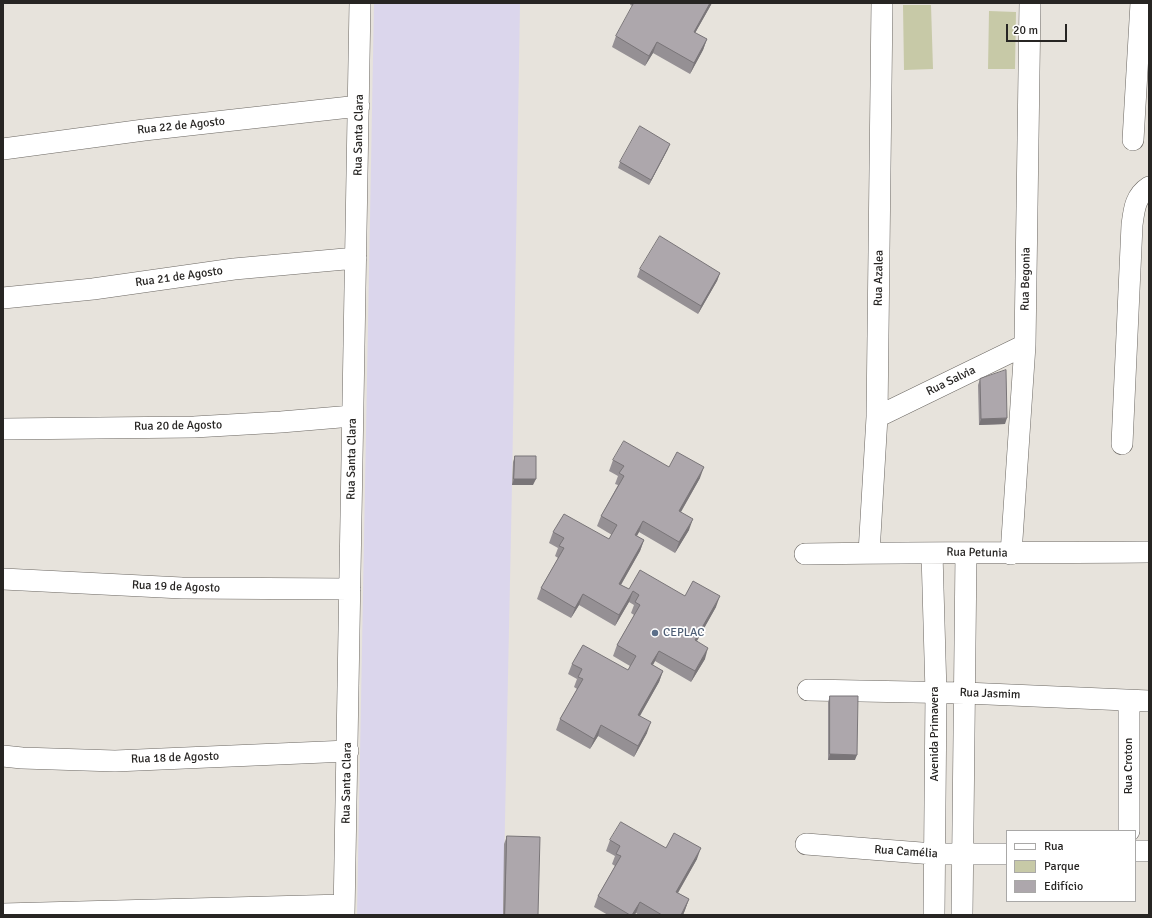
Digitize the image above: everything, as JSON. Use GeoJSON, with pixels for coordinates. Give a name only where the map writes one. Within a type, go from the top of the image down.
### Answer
{"type":"FeatureCollection","features":[{"type":"Feature","properties":{"kind":"street","name":"Rua Santa Clara"},"geometry":{"type":"LineString","coordinates":[[344,910],[360,3]]}},
{"type":"Feature","properties":{"kind":"street","name":"Rua Azalea"},"geometry":{"type":"LineString","coordinates":[[869,553],[877,417],[882,3]]}},
{"type":"Feature","properties":{"kind":"street","name":"Rua Begonia"},"geometry":{"type":"LineString","coordinates":[[1011,554],[1024,345],[1030,3]]}},
{"type":"Feature","properties":{"kind":"street"},"geometry":{"type":"LineString","coordinates":[[1133,140],[1142,3]]}},
{"type":"Feature","properties":{"kind":"street","name":"Rua 22 de Agosto"},"geometry":{"type":"LineString","coordinates":[[3,149],[144,130],[359,106]]}},
{"type":"Feature","properties":{"kind":"street"},"geometry":{"type":"LineString","coordinates":[[1122,444],[1132,225],[1135,205],[1139,195],[1149,188]]}},
{"type":"Feature","properties":{"kind":"street","name":"Rua 21 de Agosto"},"geometry":{"type":"LineString","coordinates":[[3,298],[94,289],[234,269],[356,258]]}},
{"type":"Feature","properties":{"kind":"street","name":"Rua Salvia"},"geometry":{"type":"LineString","coordinates":[[877,417],[1024,345]]}},
{"type":"Feature","properties":{"kind":"street","name":"Rua 20 de Agosto"},"geometry":{"type":"LineString","coordinates":[[3,428],[194,427],[352,416]]}},
{"type":"Feature","properties":{"kind":"street","name":"Rua Petunia"},"geometry":{"type":"LineString","coordinates":[[805,554],[932,552],[1011,554],[1149,552]]}},
{"type":"Feature","properties":{"kind":"street","name":"Avenida Primavera"},"geometry":{"type":"LineString","coordinates":[[932,552],[936,693],[934,915]]}},
{"type":"Feature","properties":{"kind":"street"},"geometry":{"type":"LineString","coordinates":[[962,915],[966,553]]}},
{"type":"Feature","properties":{"kind":"street","name":"Rua 19 de Agosto"},"geometry":{"type":"LineString","coordinates":[[3,579],[182,588],[350,589]]}},
{"type":"Feature","properties":{"kind":"street","name":"Rua Jasmim"},"geometry":{"type":"LineString","coordinates":[[808,690],[965,693],[1139,701]]}},
{"type":"Feature","properties":{"kind":"street","name":"Rua Croton"},"geometry":{"type":"LineString","coordinates":[[1129,830],[1139,701]]}},
{"type":"Feature","properties":{"kind":"street","name":"Rua 18 de Agosto"},"geometry":{"type":"LineString","coordinates":[[3,756],[22,758],[115,760],[348,751]]}},
{"type":"Feature","properties":{"kind":"street","name":"Rua Camélia"},"geometry":{"type":"LineString","coordinates":[[806,844],[934,854],[1006,854]]}},
{"type":"Feature","properties":{"kind":"street"},"geometry":{"type":"LineString","coordinates":[[1136,851],[1149,851]]}},
{"type":"Feature","properties":{"kind":"street"},"geometry":{"type":"LineString","coordinates":[[3,914],[344,910]]}},
{"type":"Feature","properties":{"kind":"shaded area"},"geometry":{"type":"Polygon","coordinates":[[[374,3],[520,3],[503,915],[357,915],[374,3]]]}},
{"type":"Feature","properties":{"kind":"green space"},"geometry":{"type":"Polygon","coordinates":[[[903,5],[931,5],[933,69],[904,70],[903,5]]]}},
{"type":"Feature","properties":{"kind":"green space"},"geometry":{"type":"Polygon","coordinates":[[[989,11],[1016,12],[1015,69],[988,69],[989,11]]]}},
{"type":"Feature","properties":{"kind":"building"},"geometry":{"type":"Polygon","coordinates":[[[634,3],[710,3],[694,32],[707,39],[694,63],[657,42],[649,56],[616,36],[634,3]]]}},
{"type":"Feature","properties":{"kind":"building"},"geometry":{"type":"Polygon","coordinates":[[[640,126],[670,144],[651,180],[620,162],[640,126]]]}},
{"type":"Feature","properties":{"kind":"building"},"geometry":{"type":"Polygon","coordinates":[[[660,236],[720,273],[701,306],[640,269],[660,236]]]}},
{"type":"Feature","properties":{"kind":"building"},"geometry":{"type":"Polygon","coordinates":[[[1006,370],[1007,418],[981,419],[980,379],[1006,370]]]}},
{"type":"Feature","properties":{"kind":"building"},"geometry":{"type":"Polygon","coordinates":[[[624,441],[669,467],[677,452],[704,467],[679,511],[693,519],[679,542],[643,521],[635,535],[644,540],[619,584],[629,589],[640,570],[685,596],[693,581],[720,596],[695,640],[708,648],[695,671],[659,651],[651,664],[663,671],[638,715],[651,722],[638,746],[601,725],[594,739],[560,719],[583,679],[578,677],[582,669],[572,664],[583,645],[628,670],[636,656],[617,645],[640,605],[635,602],[639,595],[633,591],[619,615],[583,594],[575,608],[541,588],[564,548],[559,546],[564,538],[553,532],[564,514],[609,539],[617,525],[601,516],[624,476],[619,473],[624,466],[613,460],[624,441]]]}},
{"type":"Feature","properties":{"kind":"building"},"geometry":{"type":"Polygon","coordinates":[[[515,456],[536,456],[536,479],[514,479],[515,456]]]}},
{"type":"Feature","properties":{"kind":"building"},"geometry":{"type":"Polygon","coordinates":[[[830,696],[858,696],[857,755],[830,754],[830,696]]]}},
{"type":"Feature","properties":{"kind":"building"},"geometry":{"type":"Polygon","coordinates":[[[621,822],[666,848],[674,833],[701,848],[676,892],[689,899],[681,915],[662,915],[640,902],[632,915],[630,915],[598,896],[621,856],[616,854],[620,846],[610,840],[621,822]]]}},
{"type":"Feature","properties":{"kind":"building"},"geometry":{"type":"Polygon","coordinates":[[[507,836],[540,837],[538,915],[505,915],[507,836]]]}},
{"type":"Feature","properties":{"kind":"place","name":"CEPLAC"},"geometry":{"type":"Point","coordinates":[655,633]}}]}
